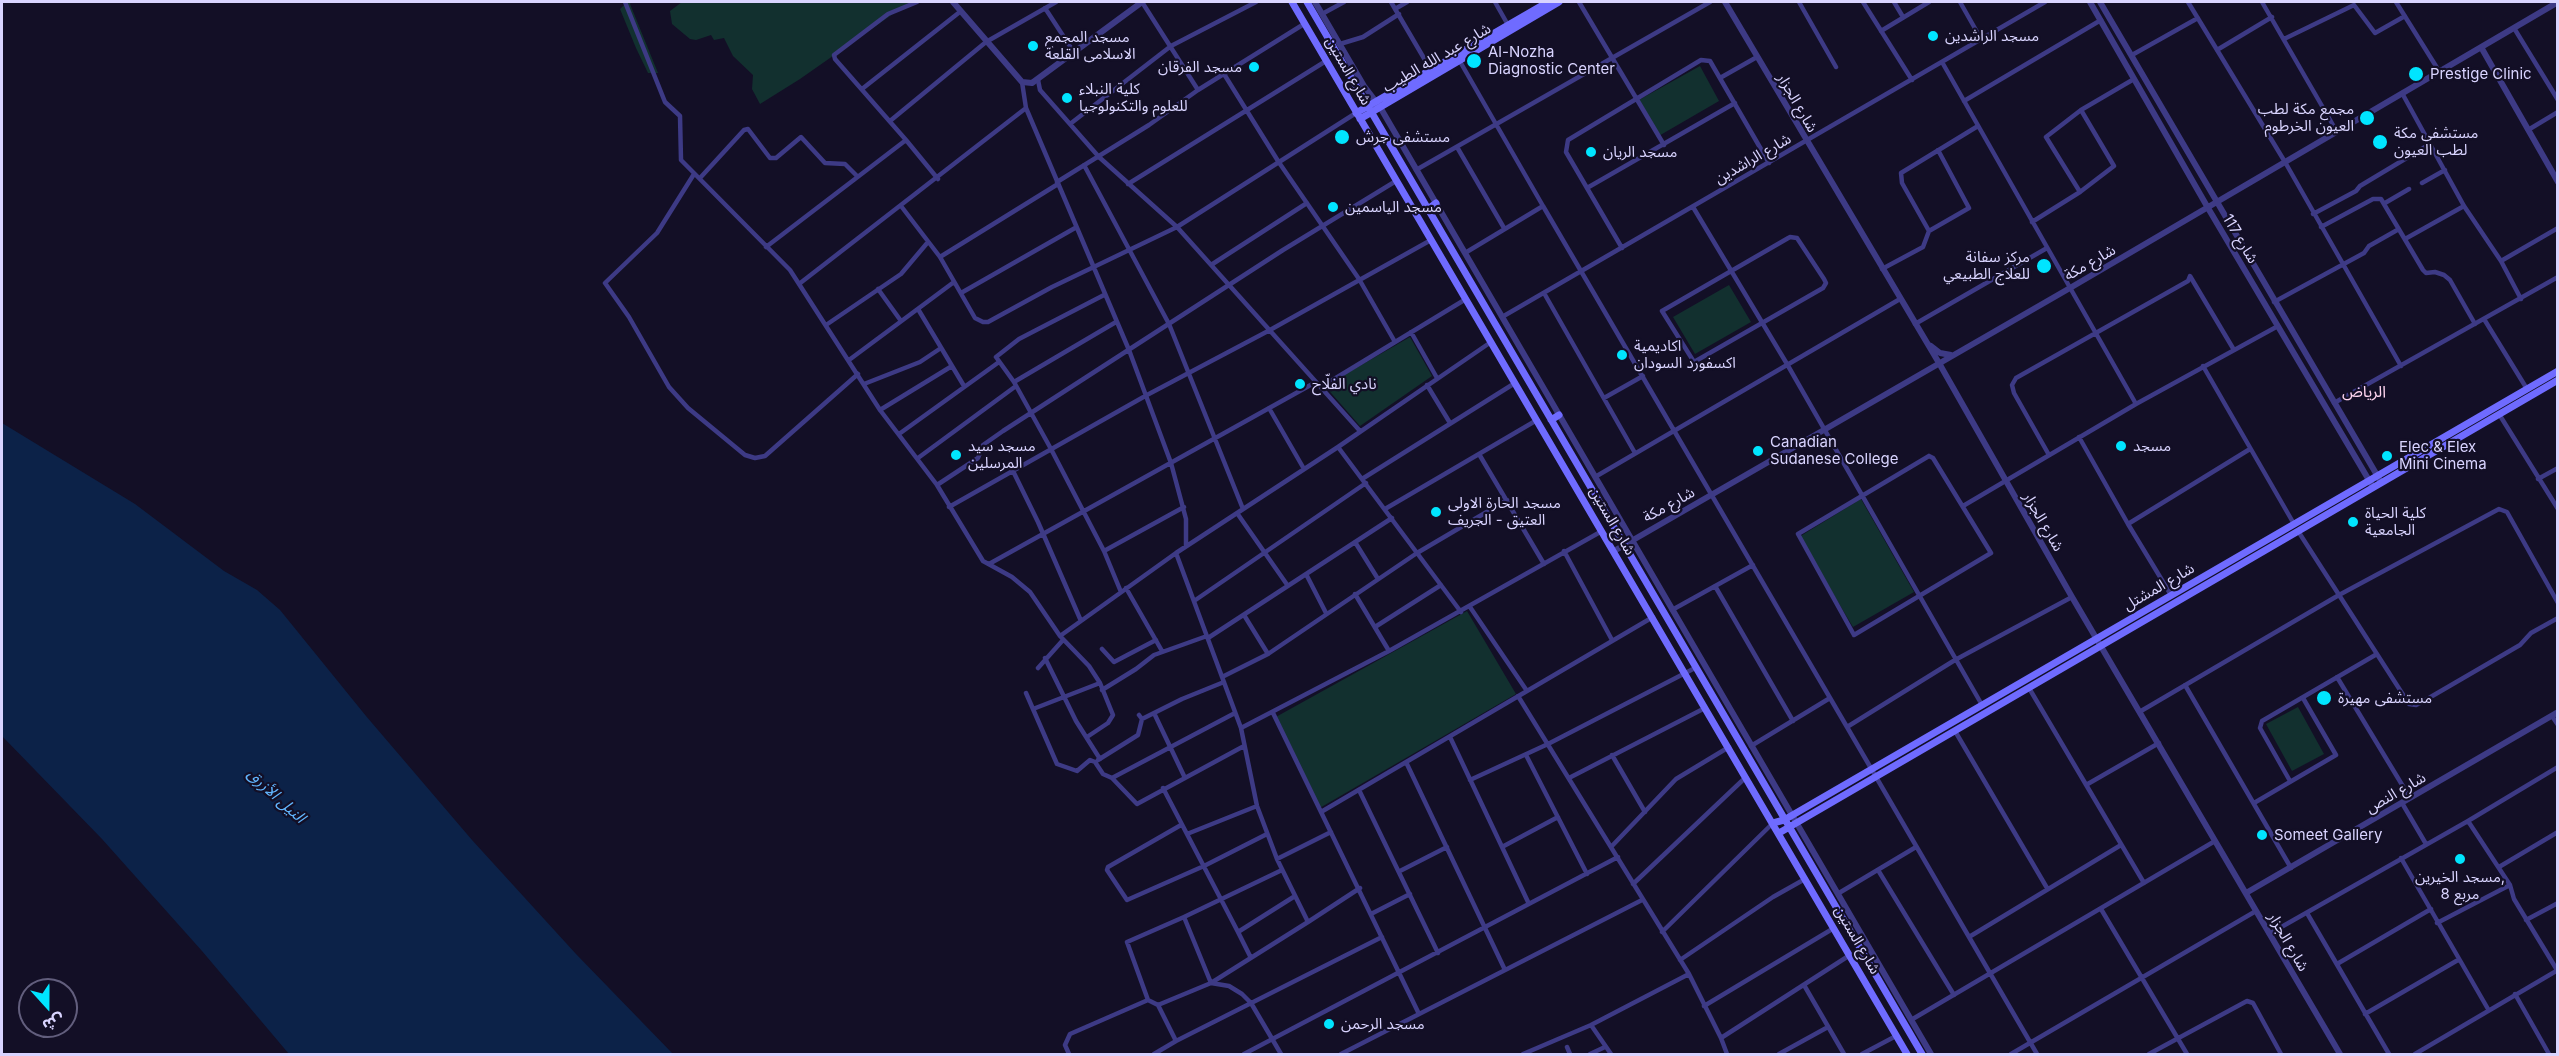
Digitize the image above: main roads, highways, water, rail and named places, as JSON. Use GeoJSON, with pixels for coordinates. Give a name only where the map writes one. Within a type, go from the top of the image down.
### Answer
{"type":"FeatureCollection","features":[{"type":"Feature","properties":{"kind":"main road","name":"شارع الستين"},"geometry":{"type":"LineString","coordinates":[[1292,2],[1907,1054]]}},
{"type":"Feature","properties":{"kind":"main road","name":"شارع الستين"},"geometry":{"type":"LineString","coordinates":[[1307,2],[1922,1054]]}},
{"type":"Feature","properties":{"kind":"main road","name":"شارع عبد الله الطيب"},"geometry":{"type":"LineString","coordinates":[[1458,58],[1548,2]]}},
{"type":"Feature","properties":{"kind":"main road","name":"شارع عبد الله الطيب"},"geometry":{"type":"LineString","coordinates":[[1358,116],[1559,2]]}},
{"type":"Feature","properties":{"kind":"main road"},"geometry":{"type":"LineString","coordinates":[[1428,209],[1436,203]]}},
{"type":"Feature","properties":{"kind":"main road"},"geometry":{"type":"LineString","coordinates":[[1482,326],[1492,320]]}},
{"type":"Feature","properties":{"kind":"main road","name":"شارع المشتل"},"geometry":{"type":"LineString","coordinates":[[1773,823],[1784,820],[1982,705],[2100,641],[2371,484],[2558,371]]}},
{"type":"Feature","properties":{"kind":"main road","name":"شارع المشتل"},"geometry":{"type":"LineString","coordinates":[[2379,479],[2558,380]]}},
{"type":"Feature","properties":{"kind":"main road"},"geometry":{"type":"LineString","coordinates":[[1551,420],[1559,415]]}},
{"type":"Feature","properties":{"kind":"main road","name":"شارع المشتل"},"geometry":{"type":"LineString","coordinates":[[1779,833],[2029,688],[2171,595],[2296,528]]}},
{"type":"Feature","properties":{"kind":"main road"},"geometry":{"type":"LineString","coordinates":[[1695,689],[1704,684]]}},
{"type":"Feature","properties":{"kind":"main road"},"geometry":{"type":"LineString","coordinates":[[1861,950],[1868,945]]}},
{"type":"Feature","properties":{"kind":"water","name":"النيل الأزرق"},"geometry":{"type":"Polygon","coordinates":[[[2,423],[135,504],[224,571],[257,590],[280,610],[366,716],[472,840],[576,954],[673,1054],[289,1054],[202,951],[102,839],[2,736],[2,423]]]}},
{"type":"Feature","properties":{"kind":"place","name":"مسجد الراشدين"},"geometry":{"type":"Point","coordinates":[1933,36]}},
{"type":"Feature","properties":{"kind":"place","name":"مسجد المجمع الاسلامى القلعة"},"geometry":{"type":"Point","coordinates":[1033,46]}},
{"type":"Feature","properties":{"kind":"place","name":"Al-Nozha Diagnostic Center"},"geometry":{"type":"Point","coordinates":[1474,61]}},
{"type":"Feature","properties":{"kind":"place","name":"مسجد الفرقان"},"geometry":{"type":"Point","coordinates":[1254,67]}},
{"type":"Feature","properties":{"kind":"place","name":"Prestige Clinic"},"geometry":{"type":"Point","coordinates":[2416,74]}},
{"type":"Feature","properties":{"kind":"place","name":"كلية النبلاء للعلوم والتكنولوجيا"},"geometry":{"type":"Point","coordinates":[1067,98]}},
{"type":"Feature","properties":{"kind":"place","name":"مجمع مكة لطب العيون الخرطوم"},"geometry":{"type":"Point","coordinates":[2367,118]}},
{"type":"Feature","properties":{"kind":"place","name":"مستشفى جرش"},"geometry":{"type":"Point","coordinates":[1342,137]}},
{"type":"Feature","properties":{"kind":"place","name":"مستشفى مكة لطب العيون"},"geometry":{"type":"Point","coordinates":[2380,142]}},
{"type":"Feature","properties":{"kind":"place","name":"مسجد الريان"},"geometry":{"type":"Point","coordinates":[1591,152]}},
{"type":"Feature","properties":{"kind":"place","name":"مسجد الياسمين"},"geometry":{"type":"Point","coordinates":[1333,207]}},
{"type":"Feature","properties":{"kind":"place","name":"مركز سفانة للعلاج الطبيعي"},"geometry":{"type":"Point","coordinates":[2044,266]}},
{"type":"Feature","properties":{"kind":"place","name":"اكاديمية اكسفورد السودان"},"geometry":{"type":"Point","coordinates":[1622,355]}},
{"type":"Feature","properties":{"kind":"place","name":"نادي الفلّاح"},"geometry":{"type":"Point","coordinates":[1300,384]}},
{"type":"Feature","properties":{"kind":"place","name":"مسجد"},"geometry":{"type":"Point","coordinates":[2121,446]}},
{"type":"Feature","properties":{"kind":"place","name":"Canadian Sudanese College"},"geometry":{"type":"Point","coordinates":[1758,451]}},
{"type":"Feature","properties":{"kind":"place","name":"مسجد سيد المرسلين"},"geometry":{"type":"Point","coordinates":[956,455]}},
{"type":"Feature","properties":{"kind":"place","name":"Elec & Elex Mini Cinema"},"geometry":{"type":"Point","coordinates":[2387,456]}},
{"type":"Feature","properties":{"kind":"place","name":"مسجد الحارة الاولى العتيق - الجريف"},"geometry":{"type":"Point","coordinates":[1436,512]}},
{"type":"Feature","properties":{"kind":"place","name":"كلية الحياة الجامعية"},"geometry":{"type":"Point","coordinates":[2353,522]}},
{"type":"Feature","properties":{"kind":"place","name":"مستشفى مهيرة"},"geometry":{"type":"Point","coordinates":[2324,698]}},
{"type":"Feature","properties":{"kind":"place","name":"Someet Gallery"},"geometry":{"type":"Point","coordinates":[2262,835]}},
{"type":"Feature","properties":{"kind":"place","name":"مسجد الخيرين, مربع 8"},"geometry":{"type":"Point","coordinates":[2460,859]}},
{"type":"Feature","properties":{"kind":"place","name":"مسجد الرحمن"},"geometry":{"type":"Point","coordinates":[1329,1024]}},
{"type":"Feature","properties":{"kind":"district","name":"الرياض"},"geometry":{"type":"Point","coordinates":[2364,392]}}]}
